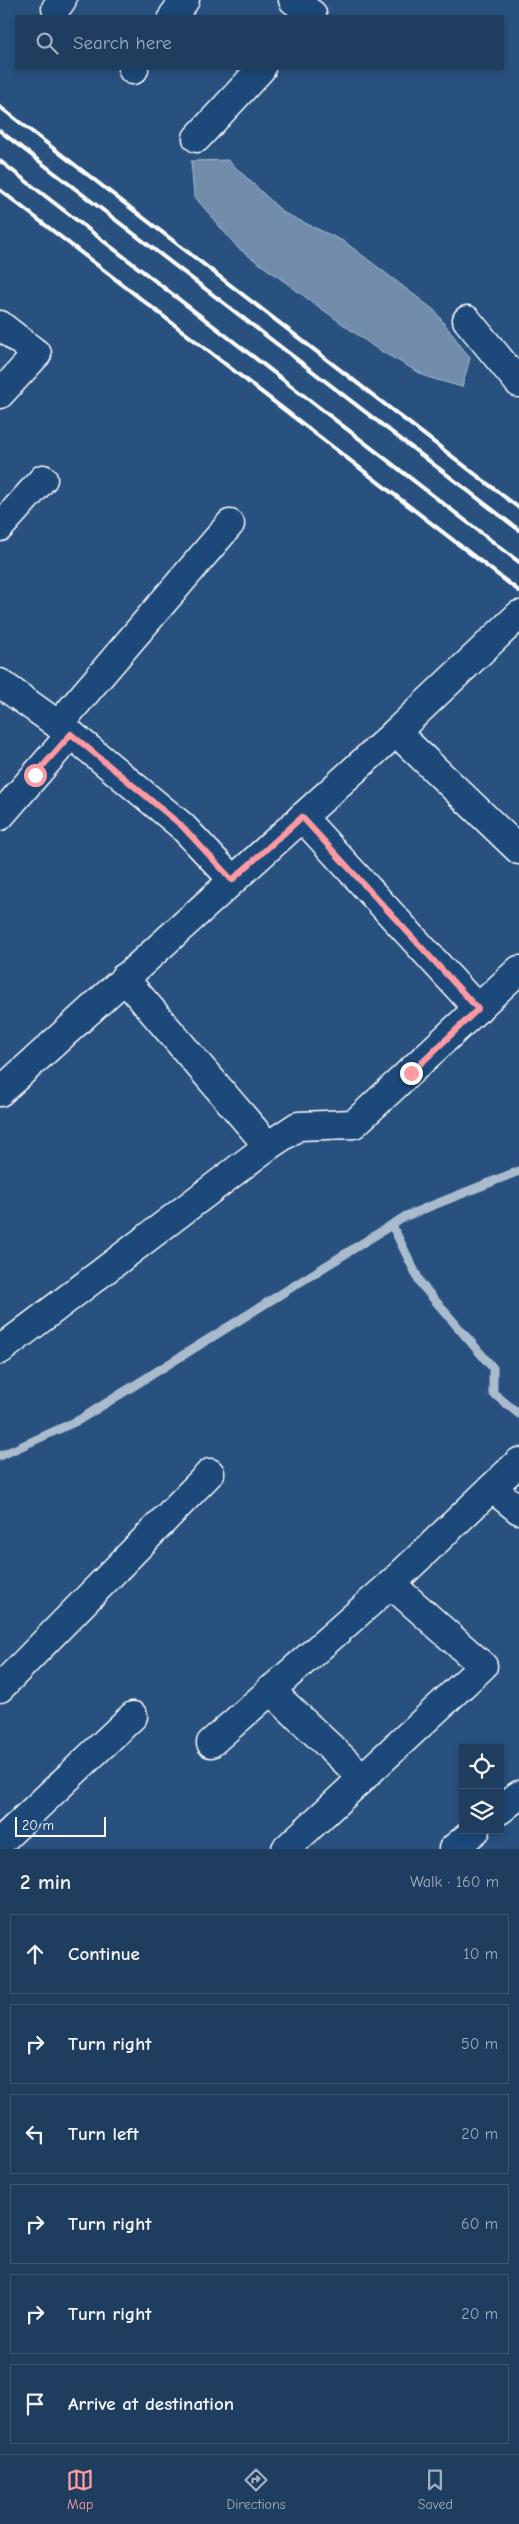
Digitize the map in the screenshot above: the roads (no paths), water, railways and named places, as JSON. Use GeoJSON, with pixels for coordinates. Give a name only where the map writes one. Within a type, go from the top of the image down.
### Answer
{"type":"FeatureCollection","features":[{"type":"Feature","properties":{"kind":"street"},"geometry":{"type":"LineString","coordinates":[[174,15],[185,0]]}},
{"type":"Feature","properties":{"kind":"street"},"geometry":{"type":"LineString","coordinates":[[197,138],[260,70]]}},
{"type":"Feature","properties":{"kind":"street"},"geometry":{"type":"LineString","coordinates":[[467,320],[519,383]]}},
{"type":"Feature","properties":{"kind":"street"},"geometry":{"type":"LineString","coordinates":[[0,325],[37,354],[0,394]]}},
{"type":"Feature","properties":{"kind":"street"},"geometry":{"type":"LineString","coordinates":[[0,527],[43,479]]}},
{"type":"Feature","properties":{"kind":"street"},"geometry":{"type":"LineString","coordinates":[[0,816],[64,730],[230,524]]}},
{"type":"Feature","properties":{"kind":"street"},"geometry":{"type":"LineString","coordinates":[[0,1092],[396,732],[519,615]]}},
{"type":"Feature","properties":{"kind":"street"},"geometry":{"type":"LineString","coordinates":[[0,683],[64,730],[182,826],[232,880]]}},
{"type":"Feature","properties":{"kind":"street"},"geometry":{"type":"LineString","coordinates":[[396,732],[519,850]]}},
{"type":"Feature","properties":{"kind":"street"},"geometry":{"type":"LineString","coordinates":[[302,817],[478,1009]]}},
{"type":"Feature","properties":{"kind":"street"},"geometry":{"type":"LineString","coordinates":[[0,1350],[82,1290],[268,1146],[298,1126],[354,1124],[519,970]]}},
{"type":"Feature","properties":{"kind":"street"},"geometry":{"type":"LineString","coordinates":[[124,978],[268,1146]]}},
{"type":"Feature","properties":{"kind":"street"},"geometry":{"type":"LineString","coordinates":[[211,1743],[390,1584],[519,1462]]}},
{"type":"Feature","properties":{"kind":"street"},"geometry":{"type":"LineString","coordinates":[[0,1688],[210,1473]]}},
{"type":"Feature","properties":{"kind":"street"},"geometry":{"type":"LineString","coordinates":[[492,1488],[519,1510]]}},
{"type":"Feature","properties":{"kind":"street"},"geometry":{"type":"LineString","coordinates":[[286,1849],[484,1666],[390,1584]]}},
{"type":"Feature","properties":{"kind":"street"},"geometry":{"type":"LineString","coordinates":[[270,1690],[363,1778]]}},
{"type":"Feature","properties":{"kind":"street"},"geometry":{"type":"LineString","coordinates":[[0,1842],[133,1716]]}},
{"type":"Feature","properties":{"kind":"street"},"geometry":{"type":"LineString","coordinates":[[504,1807],[519,1795]]}},
{"type":"Feature","properties":{"kind":"street"},"geometry":{"type":"LineString","coordinates":[[453,1849],[471,1834]]}},
{"type":"Feature","properties":{"kind":"water"},"geometry":{"type":"Polygon","coordinates":[[[228,160],[284,213],[345,242],[434,310],[470,358],[462,387],[427,377],[377,349],[238,248],[194,196],[191,161],[228,160]]]}},
{"type":"Feature","properties":{"kind":"waterway"},"geometry":{"type":"LineString","coordinates":[[0,1456],[79,1420],[406,1216],[519,1171]]}},
{"type":"Feature","properties":{"kind":"waterway"},"geometry":{"type":"LineString","coordinates":[[392,1225],[421,1284],[493,1368],[493,1393],[519,1414]]}},
{"type":"Feature","properties":{"kind":"railway"},"geometry":{"type":"LineString","coordinates":[[0,107],[519,508]]}},
{"type":"Feature","properties":{"kind":"railway"},"geometry":{"type":"LineString","coordinates":[[0,131],[519,530]]}},
{"type":"Feature","properties":{"kind":"railway"},"geometry":{"type":"LineString","coordinates":[[0,161],[519,562]]}},
{"type":"Feature","properties":{"kind":"railway"},"geometry":{"type":"LineString","coordinates":[[0,190],[519,591]]}}]}
